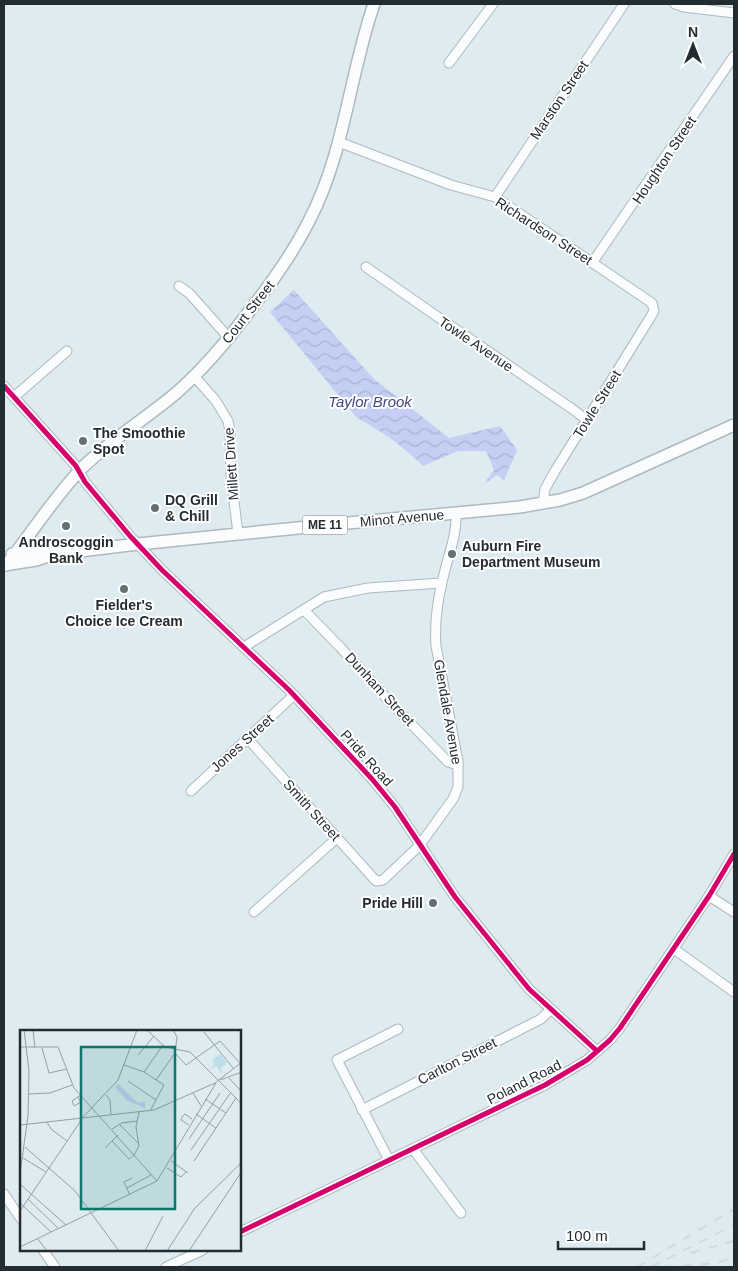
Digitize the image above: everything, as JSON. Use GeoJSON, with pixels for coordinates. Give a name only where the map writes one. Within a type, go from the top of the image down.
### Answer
{"type":"FeatureCollection","features":[{"type":"Feature","properties":{"kind":"main road","name":"Court Street"},"geometry":{"type":"LineString","coordinates":[[6,561],[60,492],[79,472],[97,455],[156,409],[194,376],[229,338],[264,293],[298,243],[328,180],[340,142],[360,51],[374,4]]}},
{"type":"Feature","properties":{"kind":"main road","name":"Minot Avenue"},"geometry":{"type":"LineString","coordinates":[[6,561],[36,560],[55,554],[138,544],[543,504],[572,497],[734,425]]}},
{"type":"Feature","properties":{"kind":"street"},"geometry":{"type":"LineString","coordinates":[[449,63],[493,4]]}},
{"type":"Feature","properties":{"kind":"street","name":"Marston Street"},"geometry":{"type":"LineString","coordinates":[[495,197],[624,4]]}},
{"type":"Feature","properties":{"kind":"street"},"geometry":{"type":"LineString","coordinates":[[675,4],[684,7],[734,13]]}},
{"type":"Feature","properties":{"kind":"street","name":"Houghton Street"},"geometry":{"type":"LineString","coordinates":[[592,263],[734,56]]}},
{"type":"Feature","properties":{"kind":"street","name":"Richardson Street"},"geometry":{"type":"LineString","coordinates":[[340,142],[451,184],[495,197],[646,297],[654,306]]}},
{"type":"Feature","properties":{"kind":"street","name":"Towle Avenue"},"geometry":{"type":"LineString","coordinates":[[366,266],[587,420]]}},
{"type":"Feature","properties":{"kind":"street"},"geometry":{"type":"LineString","coordinates":[[179,286],[189,293],[229,338]]}},
{"type":"Feature","properties":{"kind":"street","name":"Towle Street"},"geometry":{"type":"LineString","coordinates":[[543,504],[546,485],[650,318],[654,311],[654,306]]}},
{"type":"Feature","properties":{"kind":"street"},"geometry":{"type":"LineString","coordinates":[[14,397],[67,351]]}},
{"type":"Feature","properties":{"kind":"street","name":"Millett Drive"},"geometry":{"type":"LineString","coordinates":[[194,376],[216,401],[228,421],[231,476],[238,534]]}},
{"type":"Feature","properties":{"kind":"street","name":"Pride Road"},"geometry":{"type":"LineString","coordinates":[[4,386],[76,466],[85,482],[162,570],[294,695],[381,790],[395,807],[442,880],[529,989],[597,1051]]}},
{"type":"Feature","properties":{"kind":"street","name":"Glendale Avenue"},"geometry":{"type":"LineString","coordinates":[[376,881],[383,880],[420,846],[455,794],[458,765],[436,646],[435,619],[441,583],[455,533],[456,513]]}},
{"type":"Feature","properties":{"kind":"street"},"geometry":{"type":"LineString","coordinates":[[244,647],[324,597],[354,590],[441,583]]}},
{"type":"Feature","properties":{"kind":"street","name":"Dunham Street"},"geometry":{"type":"LineString","coordinates":[[304,610],[448,762],[458,765]]}},
{"type":"Feature","properties":{"kind":"street","name":"Jones Street"},"geometry":{"type":"LineString","coordinates":[[191,791],[294,695]]}},
{"type":"Feature","properties":{"kind":"street","name":"Smith Street"},"geometry":{"type":"LineString","coordinates":[[248,739],[376,881]]}},
{"type":"Feature","properties":{"kind":"street"},"geometry":{"type":"LineString","coordinates":[[254,912],[336,838]]}},
{"type":"Feature","properties":{"kind":"street","name":"Poland Road"},"geometry":{"type":"LineString","coordinates":[[241,1232],[545,1084],[576,1067],[597,1051],[620,1028],[709,896],[734,854]]}},
{"type":"Feature","properties":{"kind":"street"},"geometry":{"type":"LineString","coordinates":[[709,896],[734,912]]}},
{"type":"Feature","properties":{"kind":"street"},"geometry":{"type":"LineString","coordinates":[[674,948],[734,992]]}},
{"type":"Feature","properties":{"kind":"street","name":"Carlton Street"},"geometry":{"type":"LineString","coordinates":[[362,1110],[541,1018],[550,1010]]}},
{"type":"Feature","properties":{"kind":"street"},"geometry":{"type":"LineString","coordinates":[[389,1160],[336,1060],[398,1029]]}},
{"type":"Feature","properties":{"kind":"street"},"geometry":{"type":"LineString","coordinates":[[413,1149],[461,1212]]}},
{"type":"Feature","properties":{"kind":"street"},"geometry":{"type":"LineString","coordinates":[[4,1194],[20,1218]]}},
{"type":"Feature","properties":{"kind":"street"},"geometry":{"type":"LineString","coordinates":[[44,1251],[55,1267]]}},
{"type":"Feature","properties":{"kind":"street"},"geometry":{"type":"LineString","coordinates":[[166,1267],[201,1251]]}},
{"type":"Feature","properties":{"kind":"water","name":"Taylor Brook"},"geometry":{"type":"Polygon","coordinates":[[[294,290],[374,379],[449,438],[500,426],[517,450],[504,480],[497,475],[484,484],[494,470],[486,451],[458,451],[423,466],[392,439],[357,418],[270,312],[294,290]]]}},
{"type":"Feature","properties":{"kind":"railway"},"geometry":{"type":"LineString","coordinates":[[637,1267],[734,1209]]}},
{"type":"Feature","properties":{"kind":"railway"},"geometry":{"type":"LineString","coordinates":[[651,1267],[734,1225]]}},
{"type":"Feature","properties":{"kind":"railway"},"geometry":{"type":"LineString","coordinates":[[691,1253],[734,1241]]}},
{"type":"Feature","properties":{"kind":"railway"},"geometry":{"type":"LineString","coordinates":[[665,1267],[715,1263],[734,1258]]}},
{"type":"Feature","properties":{"kind":"cycle path"},"geometry":{"type":"LineString","coordinates":[[4,386],[76,466],[85,482],[130,536],[162,570],[289,690],[372,779],[395,807],[455,897],[529,989],[597,1051]]}},
{"type":"Feature","properties":{"kind":"cycle path"},"geometry":{"type":"LineString","coordinates":[[241,1232],[545,1085],[587,1060],[610,1040],[620,1028],[709,896],[734,854]]}},
{"type":"Feature","properties":{"kind":"place","name":"The Smoothie Spot"},"geometry":{"type":"Point","coordinates":[83,441]}},
{"type":"Feature","properties":{"kind":"place","name":"DQ Grill & Chill"},"geometry":{"type":"Point","coordinates":[155,508]}},
{"type":"Feature","properties":{"kind":"place","name":"Androscoggin Bank"},"geometry":{"type":"Point","coordinates":[66,526]}},
{"type":"Feature","properties":{"kind":"place","name":"Auburn Fire Department Museum"},"geometry":{"type":"Point","coordinates":[452,554]}},
{"type":"Feature","properties":{"kind":"place","name":"Fielder's Choice Ice Cream"},"geometry":{"type":"Point","coordinates":[124,589]}},
{"type":"Feature","properties":{"kind":"place","name":"Pride Hill"},"geometry":{"type":"Point","coordinates":[433,903]}}]}
